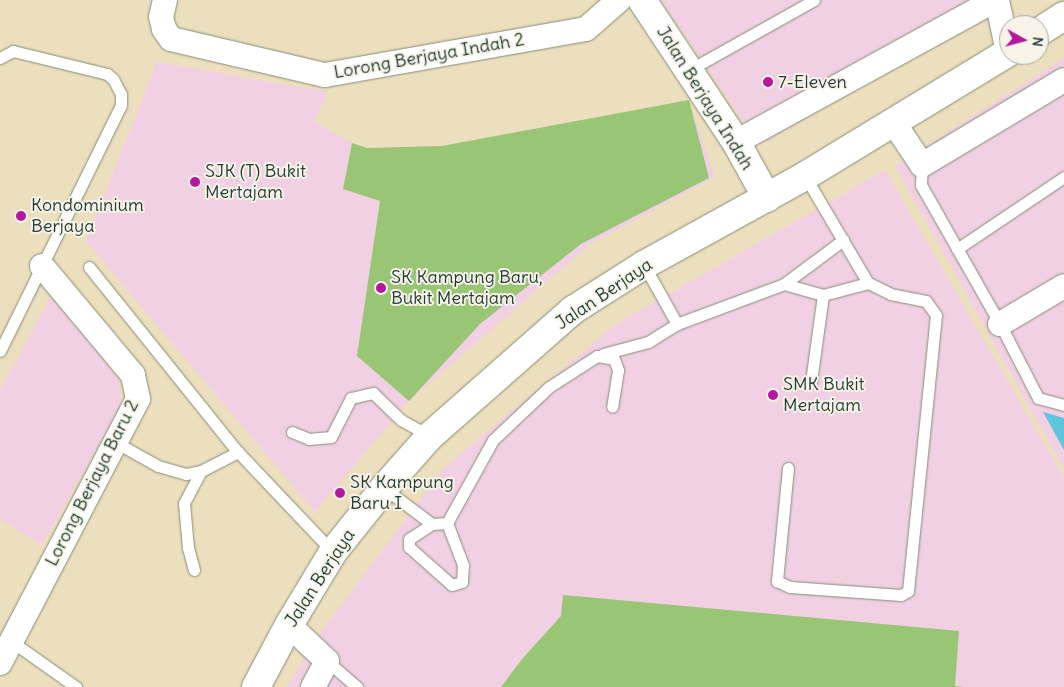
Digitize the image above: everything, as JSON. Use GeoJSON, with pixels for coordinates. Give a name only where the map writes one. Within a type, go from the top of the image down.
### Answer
{"type":"FeatureCollection","features":[{"type":"Feature","properties":{"kind":"main road","name":"Jalan Berjaya Indah"},"geometry":{"type":"LineString","coordinates":[[642,0],[736,142],[767,198]]}},
{"type":"Feature","properties":{"kind":"main road"},"geometry":{"type":"LineString","coordinates":[[1049,26],[1064,16]]}},
{"type":"Feature","properties":{"kind":"main road","name":"Jalan Berjaya"},"geometry":{"type":"LineString","coordinates":[[256,687],[289,625],[333,552],[384,488],[430,436],[573,310],[644,265],[805,176],[999,58]]}},
{"type":"Feature","properties":{"kind":"street","name":"Lorong Berjaya Indah 2"},"geometry":{"type":"LineString","coordinates":[[165,0],[161,16],[164,29],[171,39],[325,75],[586,29],[619,0]]}},
{"type":"Feature","properties":{"kind":"street"},"geometry":{"type":"LineString","coordinates":[[736,142],[996,0],[1000,15]]}},
{"type":"Feature","properties":{"kind":"street"},"geometry":{"type":"LineString","coordinates":[[894,123],[922,165],[1064,80]]}},
{"type":"Feature","properties":{"kind":"street","name":"Lorong Berjaya Baru 2"},"geometry":{"type":"LineString","coordinates":[[0,663],[138,399],[132,375],[42,266]]}},
{"type":"Feature","properties":{"kind":"street"},"geometry":{"type":"LineString","coordinates":[[1000,324],[1064,286]]}},
{"type":"Feature","properties":{"kind":"street"},"geometry":{"type":"LineString","coordinates":[[289,625],[327,661],[313,687]]}},
{"type":"Feature","properties":{"kind":"lane"},"geometry":{"type":"LineString","coordinates":[[689,70],[814,0]]}},
{"type":"Feature","properties":{"kind":"lane"},"geometry":{"type":"LineString","coordinates":[[0,58],[13,51],[107,74],[113,79],[121,94],[121,105],[0,351]]}},
{"type":"Feature","properties":{"kind":"lane"},"geometry":{"type":"LineString","coordinates":[[922,165],[920,185],[1000,324],[1038,398],[1064,405]]}},
{"type":"Feature","properties":{"kind":"lane"},"geometry":{"type":"LineString","coordinates":[[788,468],[777,581],[790,587],[901,595],[908,591],[936,315],[926,301],[891,294],[868,283],[805,176]]}},
{"type":"Feature","properties":{"kind":"lane"},"geometry":{"type":"LineString","coordinates":[[957,249],[1064,177]]}},
{"type":"Feature","properties":{"kind":"lane"},"geometry":{"type":"LineString","coordinates":[[447,523],[432,524],[409,539],[409,547],[452,585],[462,582],[463,565],[447,523],[493,440],[549,387],[597,356],[648,342],[677,324],[784,284],[843,240]]}},
{"type":"Feature","properties":{"kind":"lane"},"geometry":{"type":"LineString","coordinates":[[644,265],[677,324]]}},
{"type":"Feature","properties":{"kind":"lane"},"geometry":{"type":"LineString","coordinates":[[89,267],[238,452],[333,552]]}},
{"type":"Feature","properties":{"kind":"lane"},"geometry":{"type":"LineString","coordinates":[[784,284],[822,294],[868,283]]}},
{"type":"Feature","properties":{"kind":"lane"},"geometry":{"type":"LineString","coordinates":[[811,382],[822,294]]}},
{"type":"Feature","properties":{"kind":"lane"},"geometry":{"type":"LineString","coordinates":[[597,356],[614,359],[618,370],[612,407]]}},
{"type":"Feature","properties":{"kind":"lane"},"geometry":{"type":"LineString","coordinates":[[292,432],[309,439],[330,437],[351,398],[373,393],[401,420],[430,436]]}},
{"type":"Feature","properties":{"kind":"lane"},"geometry":{"type":"LineString","coordinates":[[115,442],[158,466],[186,474],[201,471],[238,452]]}},
{"type":"Feature","properties":{"kind":"lane"},"geometry":{"type":"LineString","coordinates":[[194,570],[188,548],[184,503],[201,471]]}},
{"type":"Feature","properties":{"kind":"lane"},"geometry":{"type":"LineString","coordinates":[[384,488],[432,524]]}},
{"type":"Feature","properties":{"kind":"lane"},"geometry":{"type":"LineString","coordinates":[[11,641],[76,687]]}},
{"type":"Feature","properties":{"kind":"lane"},"geometry":{"type":"LineString","coordinates":[[327,661],[357,687]]}},
{"type":"Feature","properties":{"kind":"shaded area"},"geometry":{"type":"Polygon","coordinates":[[[661,0],[1012,0],[760,145],[661,0]]]}},
{"type":"Feature","properties":{"kind":"shaded area"},"geometry":{"type":"Polygon","coordinates":[[[1064,58],[1064,469],[895,166],[1064,58]]]}},
{"type":"Feature","properties":{"kind":"shaded area","name":"SK Kampung Baru, Bukit Mertajam"},"geometry":{"type":"Polygon","coordinates":[[[157,62],[328,92],[314,122],[352,143],[367,148],[442,146],[689,100],[715,177],[589,245],[409,401],[315,512],[86,241],[157,62]]]}},
{"type":"Feature","properties":{"kind":"shaded area","name":"SMK Bukit Mertajam"},"geometry":{"type":"Polygon","coordinates":[[[885,170],[1064,478],[1064,687],[287,687],[321,632],[446,466],[615,325],[885,170]]]}},
{"type":"Feature","properties":{"kind":"shaded area"},"geometry":{"type":"Polygon","coordinates":[[[51,297],[119,379],[121,406],[42,545],[0,519],[0,390],[51,297]]]}},
{"type":"Feature","properties":{"kind":"green space"},"geometry":{"type":"Polygon","coordinates":[[[689,100],[709,178],[581,244],[480,324],[409,401],[357,356],[380,201],[343,189],[352,143],[367,148],[442,146],[689,100]]]}},
{"type":"Feature","properties":{"kind":"green space"},"geometry":{"type":"Polygon","coordinates":[[[563,595],[959,631],[955,686],[964,687],[501,687],[523,658],[561,616],[563,595]]]}},
{"type":"Feature","properties":{"kind":"water"},"geometry":{"type":"Polygon","coordinates":[[[1043,412],[1064,418],[1064,450],[1043,412]]]}},
{"type":"Feature","properties":{"kind":"place","name":"7-Eleven"},"geometry":{"type":"Point","coordinates":[768,82]}},
{"type":"Feature","properties":{"kind":"place","name":"SJK (T) Bukit Mertajam"},"geometry":{"type":"Point","coordinates":[195,182]}},
{"type":"Feature","properties":{"kind":"place","name":"Kondominium Berjaya"},"geometry":{"type":"Point","coordinates":[21,216]}},
{"type":"Feature","properties":{"kind":"place","name":"SK Kampung Baru, Bukit Mertajam"},"geometry":{"type":"Point","coordinates":[381,288]}},
{"type":"Feature","properties":{"kind":"place","name":"SMK Bukit Mertajam"},"geometry":{"type":"Point","coordinates":[773,395]}},
{"type":"Feature","properties":{"kind":"place","name":"SK Kampung Baru I"},"geometry":{"type":"Point","coordinates":[340,493]}}]}
